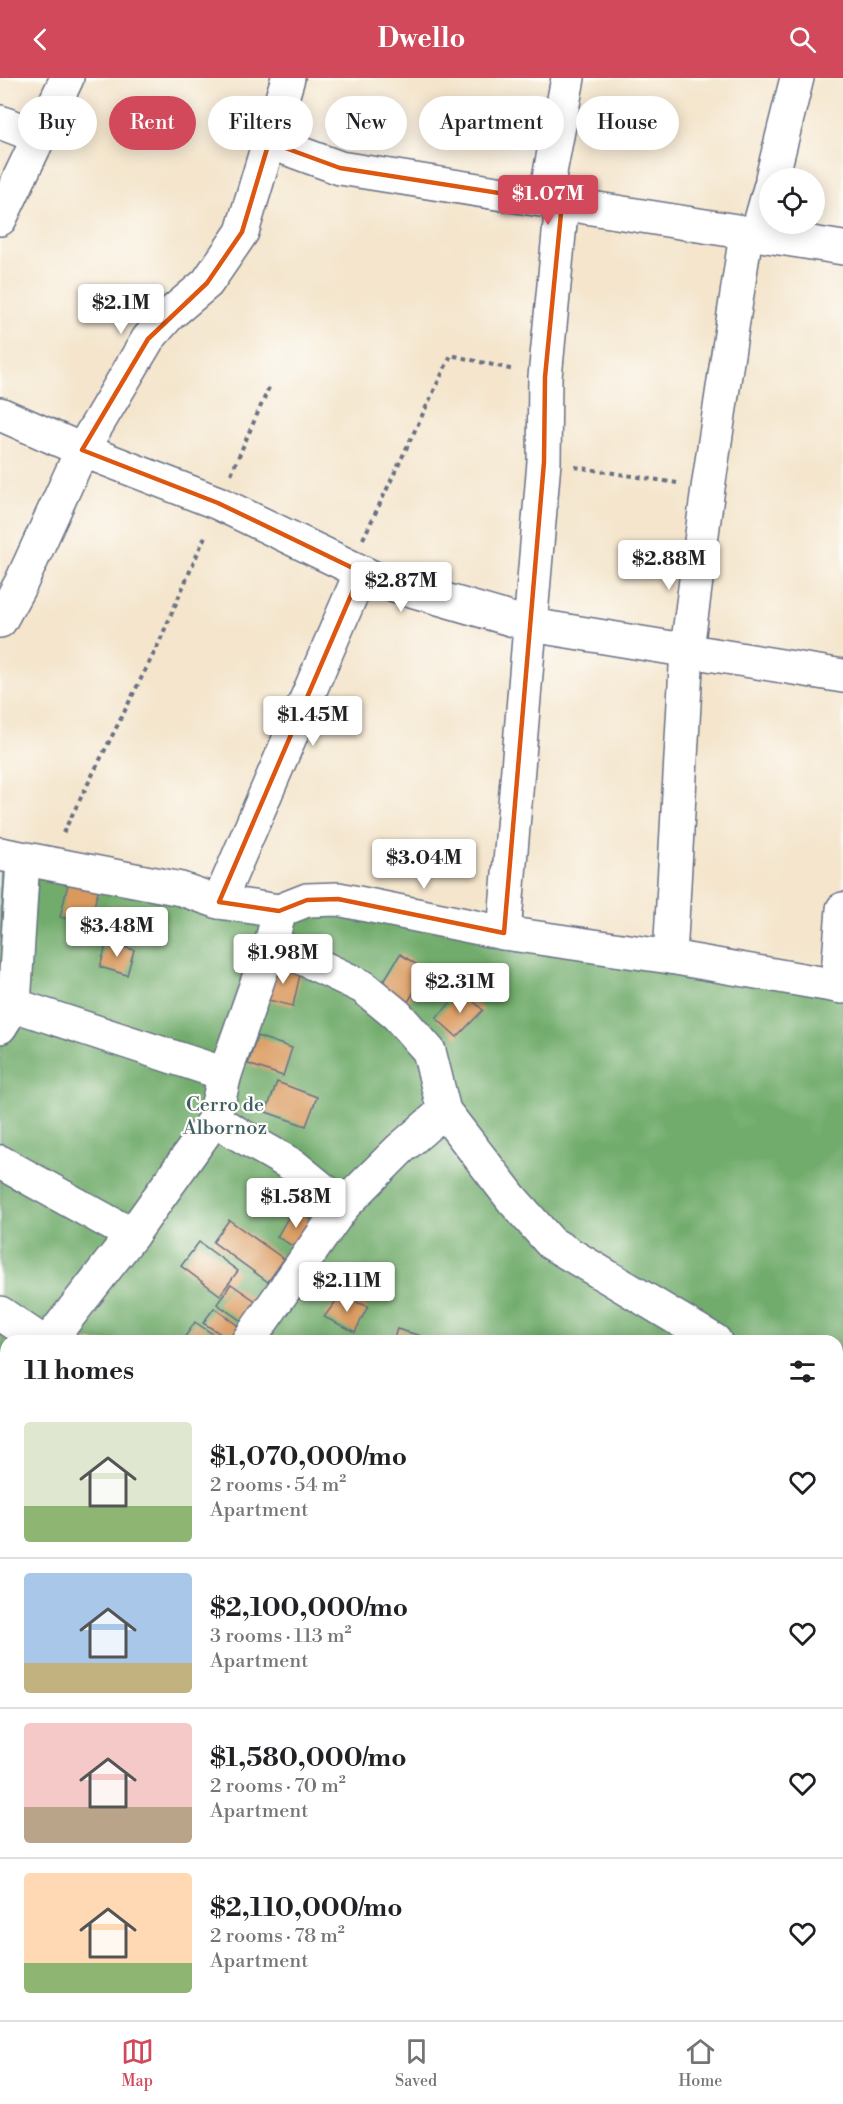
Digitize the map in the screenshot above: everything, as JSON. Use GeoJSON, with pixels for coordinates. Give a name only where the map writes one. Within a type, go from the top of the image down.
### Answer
{"type":"FeatureCollection","features":[{"type":"Feature","properties":{"kind":"street"},"geometry":{"type":"LineString","coordinates":[[58,96],[66,78]]}},
{"type":"Feature","properties":{"kind":"street"},"geometry":{"type":"LineString","coordinates":[[283,96],[288,78]]}},
{"type":"Feature","properties":{"kind":"street"},"geometry":{"type":"LineString","coordinates":[[504,933],[544,462],[545,377],[554,201],[568,78]]}},
{"type":"Feature","properties":{"kind":"street"},"geometry":{"type":"LineString","coordinates":[[774,168],[797,78]]}},
{"type":"Feature","properties":{"kind":"street"},"geometry":{"type":"LineString","coordinates":[[0,122],[18,129]]}},
{"type":"Feature","properties":{"kind":"street"},"geometry":{"type":"LineString","coordinates":[[0,219],[33,150]]}},
{"type":"Feature","properties":{"kind":"street"},"geometry":{"type":"LineString","coordinates":[[0,621],[21,583],[82,450],[148,339],[170,315],[207,283],[242,232],[267,150]]}},
{"type":"Feature","properties":{"kind":"street"},"geometry":{"type":"LineString","coordinates":[[291,150],[339,168],[843,248]]}},
{"type":"Feature","properties":{"kind":"street"},"geometry":{"type":"LineString","coordinates":[[670,957],[687,649],[708,488],[751,234],[759,215]]}},
{"type":"Feature","properties":{"kind":"street"},"geometry":{"type":"LineString","coordinates":[[0,414],[82,450],[218,503],[380,581],[531,625],[843,676]]}},
{"type":"Feature","properties":{"kind":"street"},"geometry":{"type":"LineString","coordinates":[[219,902],[355,569]]}},
{"type":"Feature","properties":{"kind":"street"},"geometry":{"type":"LineString","coordinates":[[225,1074],[7,1016],[23,859],[181,889],[219,902],[279,910],[307,900],[338,899],[504,933],[670,957],[840,986],[843,909]]}},
{"type":"Feature","properties":{"kind":"street"},"geometry":{"type":"LineString","coordinates":[[54,1335],[132,1235],[214,1120],[225,1074],[271,943],[279,910]]}},
{"type":"Feature","properties":{"kind":"street"},"geometry":{"type":"LineString","coordinates":[[271,943],[363,987],[397,1015],[429,1051],[444,1112],[512,1199],[550,1243],[705,1335]]}},
{"type":"Feature","properties":{"kind":"street"},"geometry":{"type":"LineString","coordinates":[[252,1335],[343,1206],[399,1149],[444,1112]]}},
{"type":"Feature","properties":{"kind":"street"},"geometry":{"type":"LineString","coordinates":[[214,1120],[294,1166],[343,1206]]}},
{"type":"Feature","properties":{"kind":"street"},"geometry":{"type":"LineString","coordinates":[[0,1162],[132,1235]]}},
{"type":"Feature","properties":{"kind":"street"},"geometry":{"type":"LineString","coordinates":[[0,1313],[32,1335]]}},
{"type":"Feature","properties":{"kind":"path"},"geometry":{"type":"LineString","coordinates":[[355,569],[451,355],[545,377]]}},
{"type":"Feature","properties":{"kind":"path"},"geometry":{"type":"LineString","coordinates":[[23,859],[158,645],[270,384]]}},
{"type":"Feature","properties":{"kind":"path"},"geometry":{"type":"LineString","coordinates":[[544,462],[708,488]]}},
{"type":"Feature","properties":{"kind":"highlighted area"},"geometry":{"type":"Polygon","coordinates":[[[269,142],[340,168],[562,203],[545,377],[544,462],[504,933],[338,899],[307,900],[279,911],[219,902],[361,572],[218,503],[82,450],[148,339],[207,283],[242,232],[269,142]]]}},
{"type":"Feature","properties":{"kind":"green space","name":"Cerro de Albornoz"},"geometry":{"type":"Polygon","coordinates":[[[0,846],[843,996],[843,1335],[0,1335],[0,846]]]}},
{"type":"Feature","properties":{"kind":"building"},"geometry":{"type":"Polygon","coordinates":[[[70,876],[100,884],[89,925],[60,917],[70,876]]]}},
{"type":"Feature","properties":{"kind":"building"},"geometry":{"type":"Polygon","coordinates":[[[107,942],[134,950],[127,975],[100,967],[107,942]]]}},
{"type":"Feature","properties":{"kind":"building"},"geometry":{"type":"Polygon","coordinates":[[[400,954],[427,971],[406,1005],[379,989],[400,954]]]}},
{"type":"Feature","properties":{"kind":"building"},"geometry":{"type":"Polygon","coordinates":[[[273,963],[301,970],[293,1006],[264,999],[273,963]]]}},
{"type":"Feature","properties":{"kind":"building"},"geometry":{"type":"Polygon","coordinates":[[[462,991],[483,1010],[457,1037],[436,1018],[462,991]]]}},
{"type":"Feature","properties":{"kind":"building"},"geometry":{"type":"Polygon","coordinates":[[[257,1036],[292,1048],[283,1076],[248,1064],[257,1036]]]}},
{"type":"Feature","properties":{"kind":"building"},"geometry":{"type":"Polygon","coordinates":[[[277,1082],[317,1097],[306,1126],[266,1112],[277,1082]]]}},
{"type":"Feature","properties":{"kind":"building"},"geometry":{"type":"Polygon","coordinates":[[[293,1209],[315,1222],[298,1249],[277,1237],[293,1209]]]}},
{"type":"Feature","properties":{"kind":"building"},"geometry":{"type":"Polygon","coordinates":[[[229,1220],[284,1259],[268,1282],[213,1242],[229,1220]]]}},
{"type":"Feature","properties":{"kind":"building"},"geometry":{"type":"Polygon","coordinates":[[[199,1242],[238,1271],[220,1295],[181,1266],[199,1242]]]}},
{"type":"Feature","properties":{"kind":"building"},"geometry":{"type":"Polygon","coordinates":[[[231,1284],[257,1302],[243,1322],[217,1304],[231,1284]]]}},
{"type":"Feature","properties":{"kind":"building"},"geometry":{"type":"Polygon","coordinates":[[[339,1297],[368,1306],[355,1332],[324,1317],[339,1297]]]}},
{"type":"Feature","properties":{"kind":"building"},"geometry":{"type":"Polygon","coordinates":[[[214,1308],[241,1328],[236,1335],[222,1335],[203,1323],[214,1308]]]}},
{"type":"Feature","properties":{"kind":"building"},"geometry":{"type":"Polygon","coordinates":[[[195,1322],[214,1335],[186,1335],[195,1322]]]}},
{"type":"Feature","properties":{"kind":"building"},"geometry":{"type":"Polygon","coordinates":[[[397,1329],[418,1335],[395,1335],[397,1329]]]}}]}
